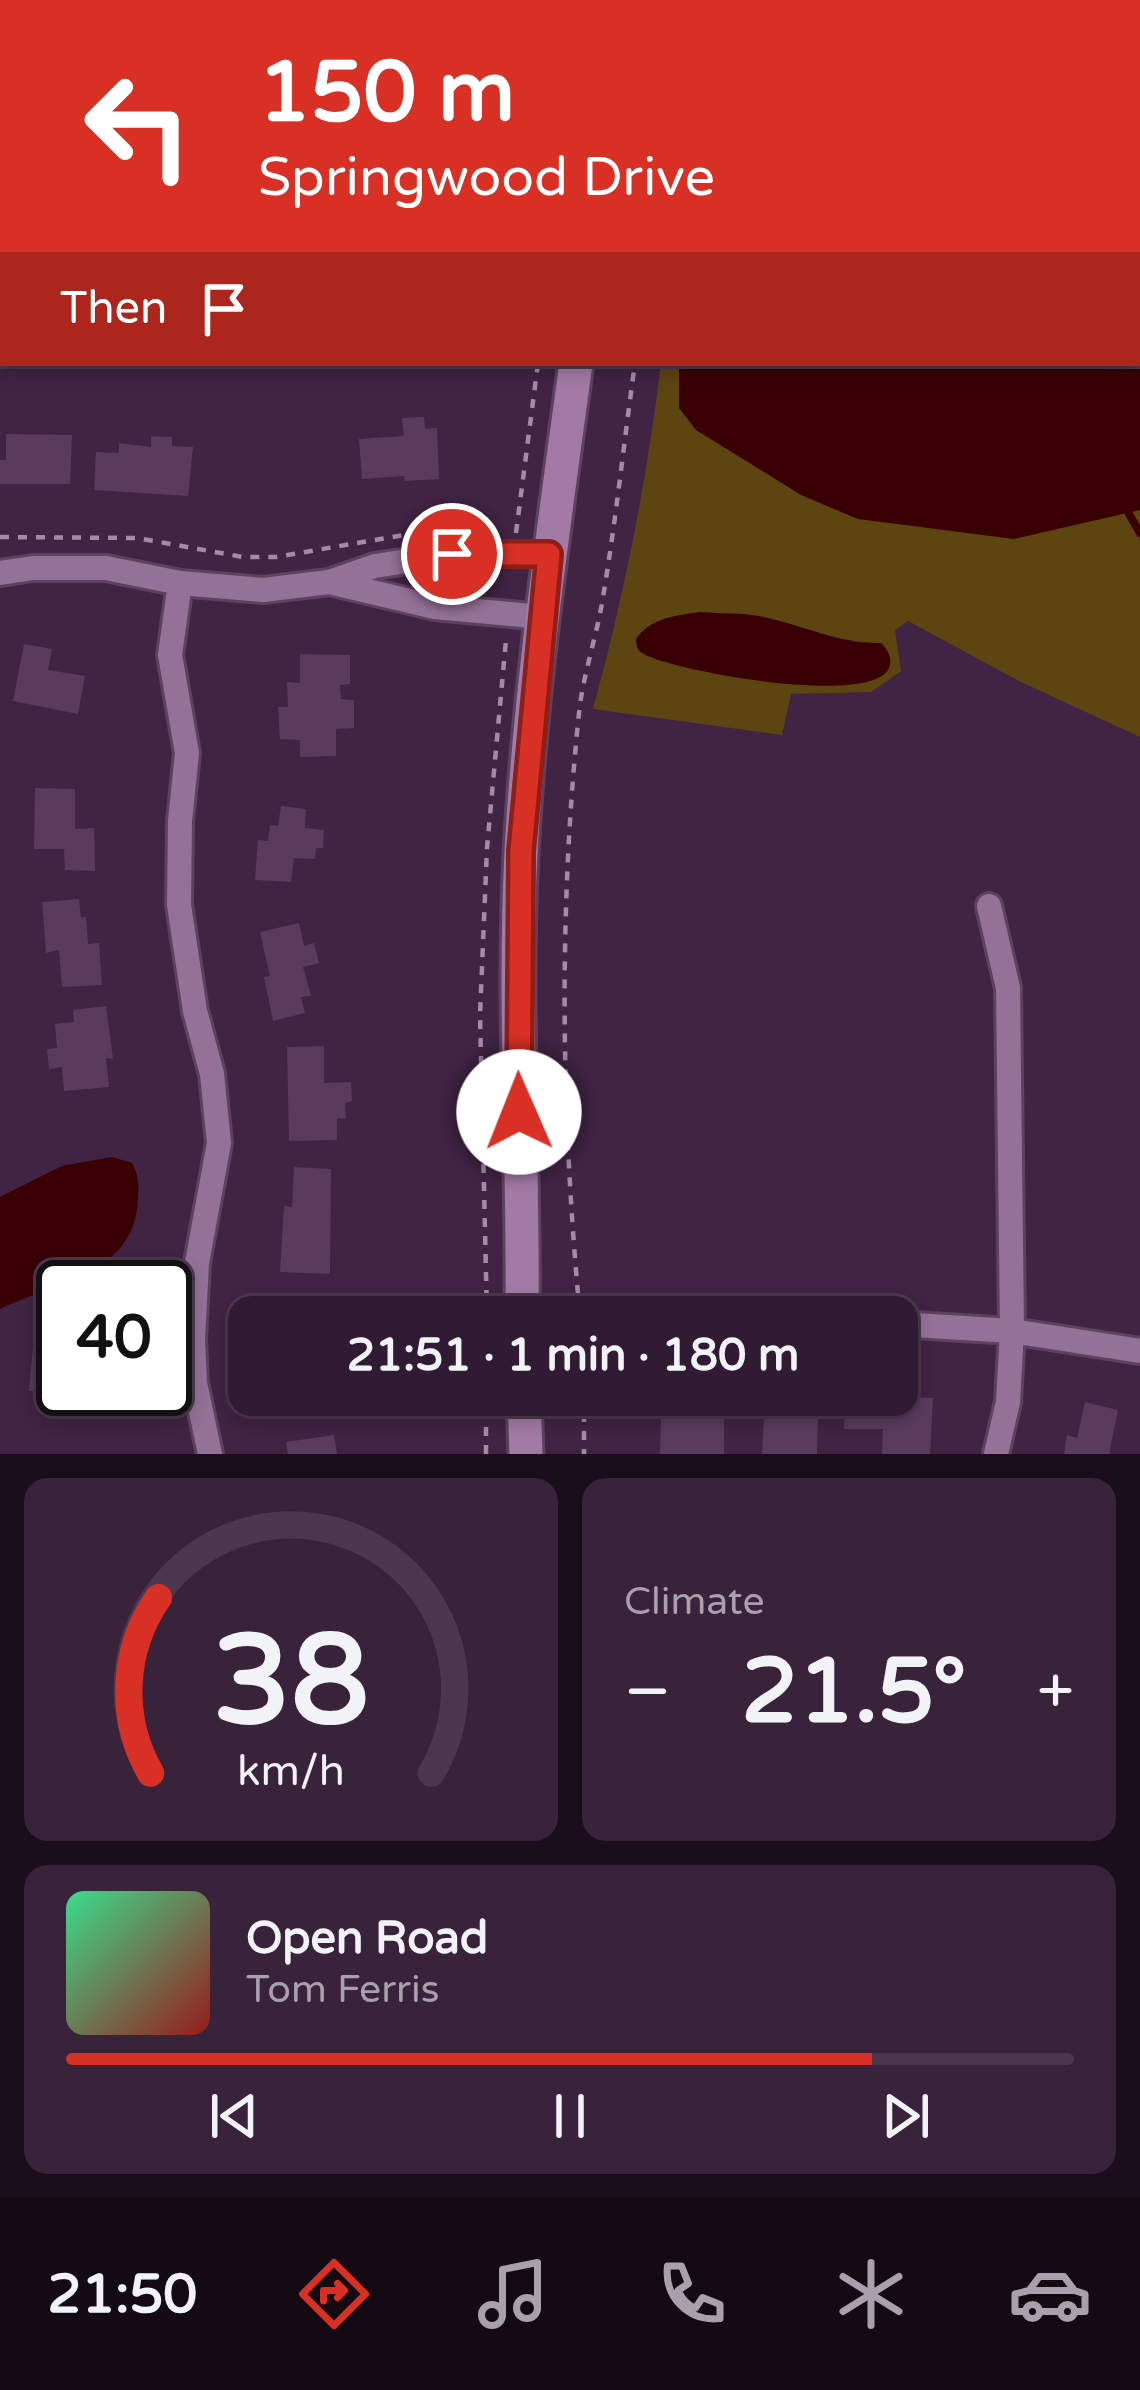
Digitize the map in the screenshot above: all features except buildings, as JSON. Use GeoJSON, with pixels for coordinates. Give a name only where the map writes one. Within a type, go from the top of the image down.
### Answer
{"type":"FeatureCollection","features":[{"type":"Feature","properties":{"kind":"street"},"geometry":{"type":"LineString","coordinates":[[522,1296],[521,871],[542,617],[532,555],[575,366]]}},
{"type":"Feature","properties":{"kind":"street"},"geometry":{"type":"LineString","coordinates":[[0,573],[87,567],[180,583],[262,590],[329,582],[375,566],[452,554],[532,555]]}},
{"type":"Feature","properties":{"kind":"street"},"geometry":{"type":"LineString","coordinates":[[329,582],[435,607],[542,617]]}},
{"type":"Feature","properties":{"kind":"street"},"geometry":{"type":"LineString","coordinates":[[180,583],[170,655],[187,753],[179,905],[218,1126],[214,1181],[197,1263],[193,1340],[195,1383],[210,1454]]}},
{"type":"Feature","properties":{"kind":"street"},"geometry":{"type":"LineString","coordinates":[[989,906],[1008,988],[1012,1331],[1008,1402],[996,1454]]}},
{"type":"Feature","properties":{"kind":"street"},"geometry":{"type":"LineString","coordinates":[[918,1325],[1012,1331],[1140,1351]]}},
{"type":"Feature","properties":{"kind":"street"},"geometry":{"type":"LineString","coordinates":[[525,1416],[526,1454]]}},
{"type":"Feature","properties":{"kind":"path"},"geometry":{"type":"LineString","coordinates":[[532,555],[538,366]]}},
{"type":"Feature","properties":{"kind":"path"},"geometry":{"type":"LineString","coordinates":[[579,1296],[568,1189],[566,1044],[573,776],[579,706],[603,599],[635,366]]}},
{"type":"Feature","properties":{"kind":"path"},"geometry":{"type":"LineString","coordinates":[[0,537],[137,538],[260,557],[437,530]]}},
{"type":"Feature","properties":{"kind":"path"},"geometry":{"type":"LineString","coordinates":[[486,1416],[486,1454]]}},
{"type":"Feature","properties":{"kind":"path"},"geometry":{"type":"LineString","coordinates":[[584,1416],[584,1454]]}},
{"type":"Feature","properties":{"kind":"shaded area"},"geometry":{"type":"Polygon","coordinates":[[[661,366],[1140,366],[1140,737],[1021,682],[908,621],[895,630],[901,671],[871,692],[791,694],[782,735],[593,709],[649,451],[661,366]]]}},
{"type":"Feature","properties":{"kind":"shaded area"},"geometry":{"type":"Polygon","coordinates":[[[679,366],[1140,366],[1140,510],[1014,539],[858,519],[801,495],[696,430],[679,408],[679,366]]]}},
{"type":"Feature","properties":{"kind":"shaded area"},"geometry":{"type":"Polygon","coordinates":[[[701,612],[760,616],[838,638],[881,643],[889,654],[889,668],[875,679],[813,685],[731,677],[638,650],[636,639],[649,626],[701,612]]]}},
{"type":"Feature","properties":{"kind":"shaded area"},"geometry":{"type":"Polygon","coordinates":[[[112,1157],[132,1163],[138,1185],[131,1231],[106,1260],[36,1260],[36,1294],[0,1309],[0,1197],[62,1166],[112,1157]]]}},
{"type":"Feature","properties":{"kind":"waterway"},"geometry":{"type":"LineString","coordinates":[[1129,514],[1140,533]]}},
{"type":"Feature","properties":{"kind":"route"},"geometry":{"type":"LineString","coordinates":[[452,554],[549,554],[521,851],[519,1112]]}}]}
